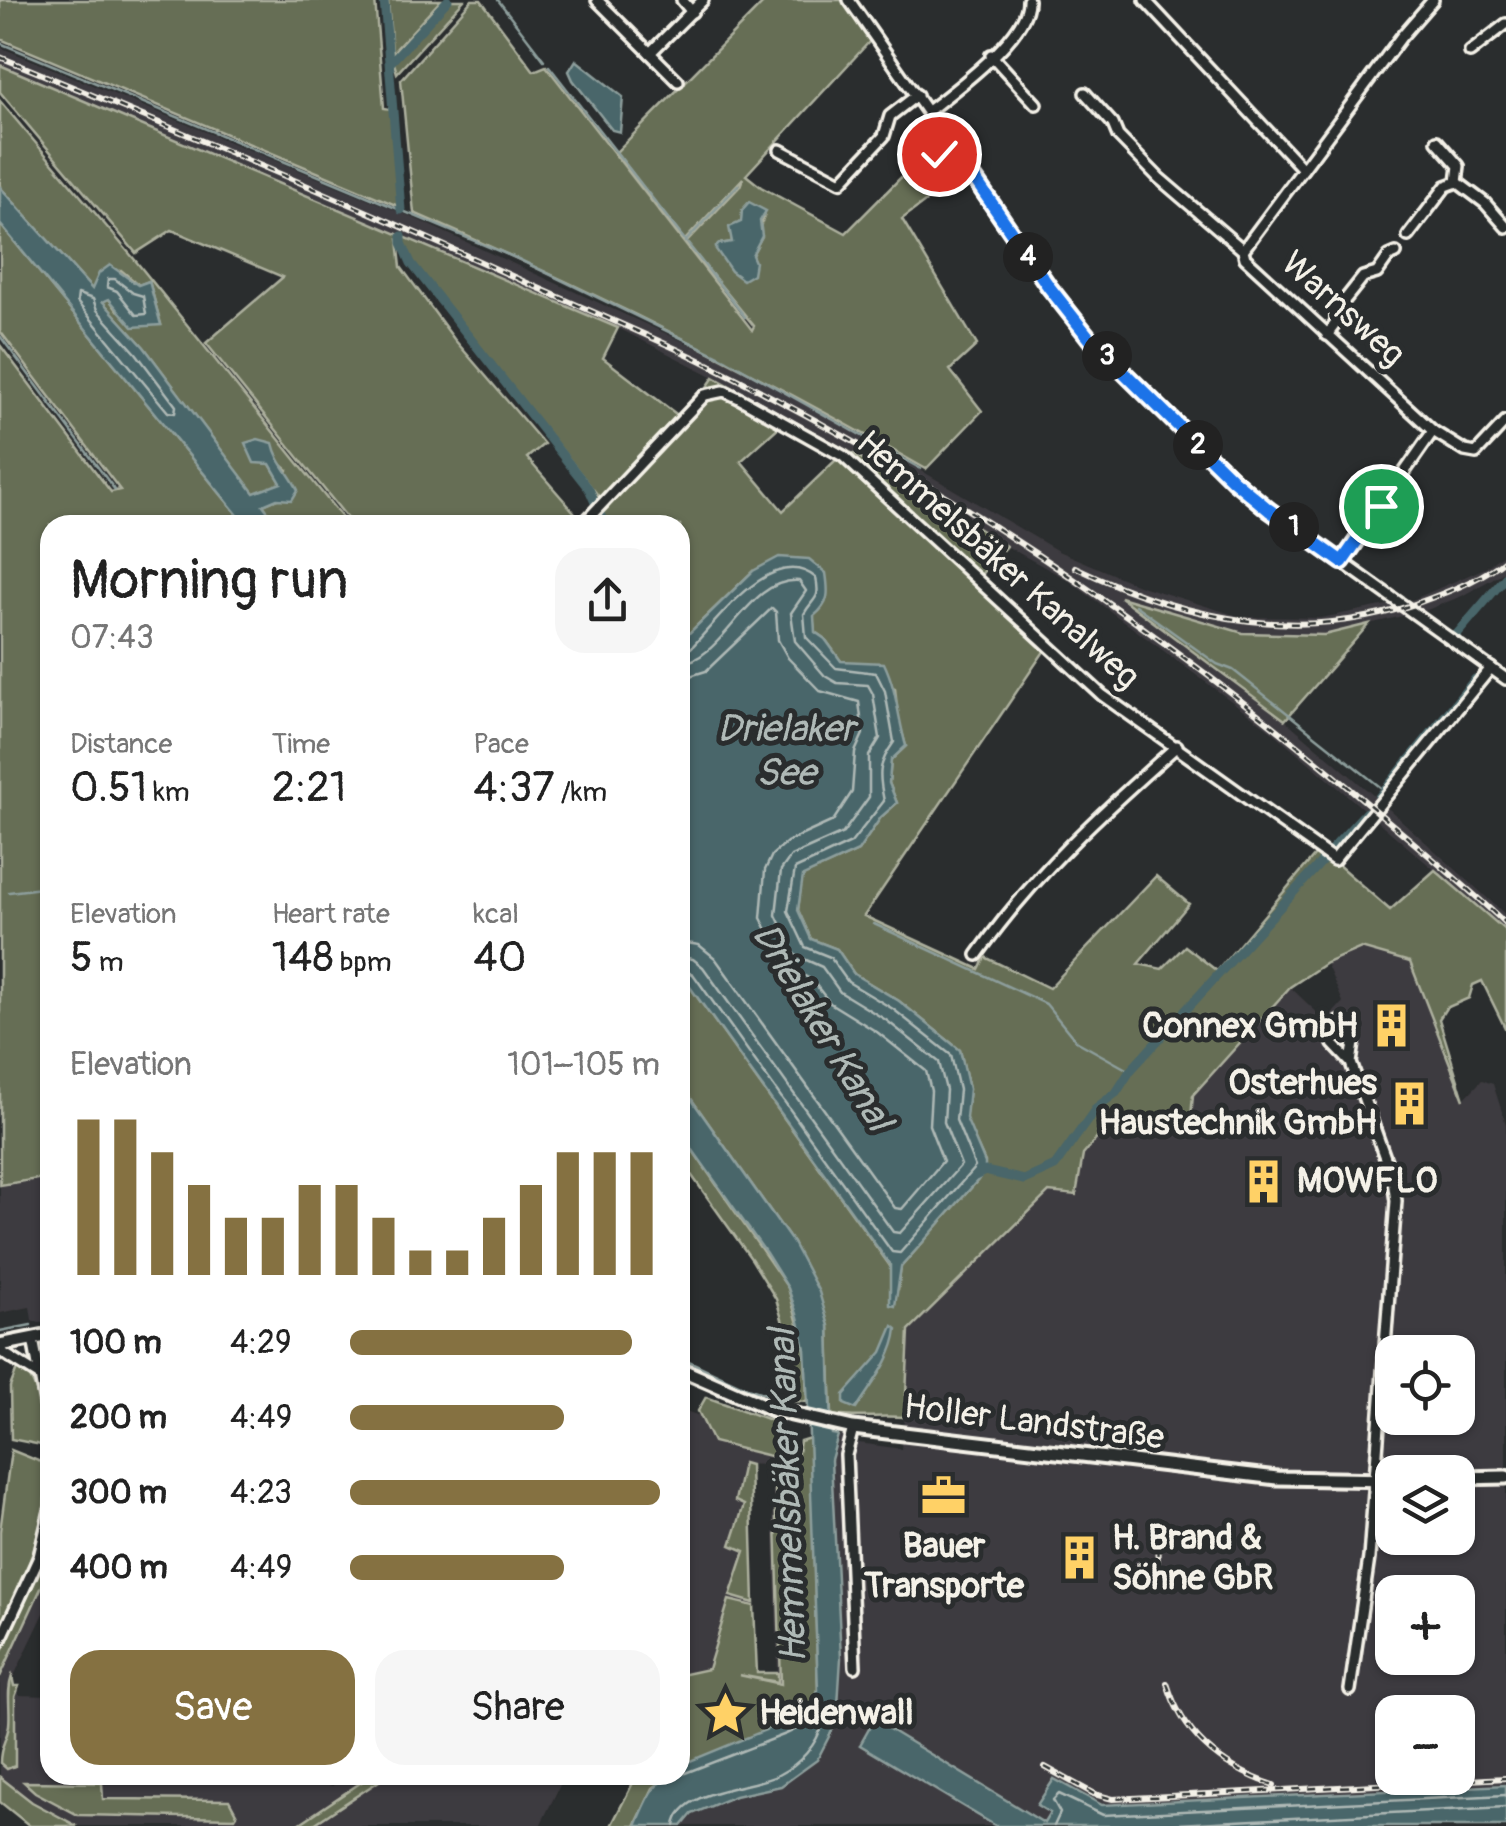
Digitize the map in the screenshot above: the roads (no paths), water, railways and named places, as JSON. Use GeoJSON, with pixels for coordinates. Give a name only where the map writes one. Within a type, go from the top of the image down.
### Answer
{"type":"FeatureCollection","features":[{"type":"Feature","properties":{"kind":"main road"},"geometry":{"type":"LineString","coordinates":[[0,1348],[40,1337]]}},
{"type":"Feature","properties":{"kind":"main road","name":"Holler Landstraße"},"geometry":{"type":"LineString","coordinates":[[690,1374],[738,1396],[807,1420],[853,1428],[1260,1476],[1374,1481]]}},
{"type":"Feature","properties":{"kind":"main road"},"geometry":{"type":"LineString","coordinates":[[1475,1478],[1506,1477]]}},
{"type":"Feature","properties":{"kind":"street"},"geometry":{"type":"LineString","coordinates":[[597,0],[678,81]]}},
{"type":"Feature","properties":{"kind":"street"},"geometry":{"type":"LineString","coordinates":[[682,0],[692,12]]}},
{"type":"Feature","properties":{"kind":"street"},"geometry":{"type":"LineString","coordinates":[[650,52],[703,0]]}},
{"type":"Feature","properties":{"kind":"street"},"geometry":{"type":"LineString","coordinates":[[850,0],[1049,287],[1090,339],[1233,480],[1269,510],[1506,679]]}},
{"type":"Feature","properties":{"kind":"street"},"geometry":{"type":"LineString","coordinates":[[928,110],[984,67],[1020,26],[1028,0]]}},
{"type":"Feature","properties":{"kind":"street"},"geometry":{"type":"LineString","coordinates":[[1145,0],[1303,169]]}},
{"type":"Feature","properties":{"kind":"street","name":"Warnsweg"},"geometry":{"type":"LineString","coordinates":[[1433,0],[1243,250],[1245,258],[1327,335],[1434,431],[1464,451],[1476,453],[1506,421]]}},
{"type":"Feature","properties":{"kind":"street"},"geometry":{"type":"LineString","coordinates":[[1470,52],[1506,24]]}},
{"type":"Feature","properties":{"kind":"street"},"geometry":{"type":"LineString","coordinates":[[991,55],[1036,104]]}},
{"type":"Feature","properties":{"kind":"street"},"geometry":{"type":"LineString","coordinates":[[1085,92],[1113,124],[1118,136],[1159,178],[1243,250]]}},
{"type":"Feature","properties":{"kind":"street"},"geometry":{"type":"LineString","coordinates":[[780,150],[841,182],[884,136],[890,116],[916,94]]}},
{"type":"Feature","properties":{"kind":"street"},"geometry":{"type":"LineString","coordinates":[[1437,141],[1459,166],[1457,182]]}},
{"type":"Feature","properties":{"kind":"street"},"geometry":{"type":"LineString","coordinates":[[950,144],[939,154],[940,159],[945,164],[966,166]]}},
{"type":"Feature","properties":{"kind":"street"},"geometry":{"type":"LineString","coordinates":[[1457,182],[1484,202],[1506,227]]}},
{"type":"Feature","properties":{"kind":"street"},"geometry":{"type":"LineString","coordinates":[[1408,236],[1446,186],[1457,182]]}},
{"type":"Feature","properties":{"kind":"street"},"geometry":{"type":"LineString","coordinates":[[1327,335],[1336,323],[1336,311],[1364,278],[1377,273],[1389,256],[1396,254]]}},
{"type":"Feature","properties":{"kind":"street","name":"Hemmelsbäker Kanalweg"},"geometry":{"type":"LineString","coordinates":[[592,515],[705,394],[724,391],[850,461],[1102,694],[1334,860],[1491,668]]}},
{"type":"Feature","properties":{"kind":"street"},"geometry":{"type":"LineString","coordinates":[[1342,562],[1434,431]]}},
{"type":"Feature","properties":{"kind":"street"},"geometry":{"type":"LineString","coordinates":[[977,955],[1040,872],[1177,746]]}},
{"type":"Feature","properties":{"kind":"street"},"geometry":{"type":"LineString","coordinates":[[1350,1690],[1368,1558],[1396,1201],[1393,1180],[1351,1062]]}},
{"type":"Feature","properties":{"kind":"street"},"geometry":{"type":"LineString","coordinates":[[33,1338],[40,1372]]}},
{"type":"Feature","properties":{"kind":"street"},"geometry":{"type":"LineString","coordinates":[[0,1348],[40,1376]]}},
{"type":"Feature","properties":{"kind":"street"},"geometry":{"type":"LineString","coordinates":[[853,1428],[846,1455],[855,1667]]}},
{"type":"Feature","properties":{"kind":"street"},"geometry":{"type":"LineString","coordinates":[[0,1640],[40,1553]]}},
{"type":"Feature","properties":{"kind":"water"},"geometry":{"type":"Polygon","coordinates":[[[576,60],[623,97],[620,132],[612,130],[573,80],[569,71],[576,60]]]}},
{"type":"Feature","properties":{"kind":"water"},"geometry":{"type":"Polygon","coordinates":[[[0,187],[92,289],[99,273],[110,265],[138,285],[149,281],[161,325],[133,327],[109,299],[103,302],[144,347],[254,493],[281,483],[270,464],[254,463],[245,443],[258,439],[273,443],[298,490],[292,500],[277,499],[263,505],[270,515],[238,515],[0,224],[0,187]]]}},
{"type":"Feature","properties":{"kind":"water"},"geometry":{"type":"Polygon","coordinates":[[[749,202],[766,211],[760,221],[762,236],[752,255],[753,274],[743,280],[731,271],[715,248],[732,242],[729,227],[741,222],[742,210],[749,202]]]}},
{"type":"Feature","properties":{"kind":"water","name":"Drielaker See"},"geometry":{"type":"Polygon","coordinates":[[[779,557],[809,559],[826,573],[827,597],[814,616],[815,632],[841,661],[884,663],[906,746],[891,760],[889,783],[897,803],[881,817],[858,851],[803,876],[798,910],[811,939],[837,949],[854,974],[899,1001],[960,1050],[969,1089],[966,1118],[985,1171],[901,1267],[895,1306],[890,1305],[890,1265],[690,987],[690,632],[753,571],[779,557]]]}},
{"type":"Feature","properties":{"kind":"water"},"geometry":{"type":"Polygon","coordinates":[[[690,1097],[793,1243],[819,1292],[829,1326],[832,1434],[838,1435],[831,1460],[841,1658],[837,1721],[817,1760],[781,1786],[735,1796],[692,1814],[682,1826],[636,1826],[658,1785],[690,1785],[690,1761],[809,1712],[818,1690],[805,1349],[788,1288],[690,1146],[690,1097]]]}},
{"type":"Feature","properties":{"kind":"water"},"geometry":{"type":"Polygon","coordinates":[[[893,1326],[897,1329],[895,1340],[881,1371],[856,1409],[844,1404],[844,1395],[882,1352],[893,1326]]]}},
{"type":"Feature","properties":{"kind":"water"},"geometry":{"type":"Polygon","coordinates":[[[874,1720],[1044,1823],[1050,1813],[1037,1805],[1054,1779],[1102,1805],[1375,1791],[1375,1795],[1475,1795],[1475,1787],[1506,1785],[1506,1826],[996,1826],[860,1745],[874,1720]]]}},
{"type":"Feature","properties":{"kind":"waterway","name":"Drielaker Kanal"},"geometry":{"type":"LineString","coordinates":[[384,0],[401,210]]}},
{"type":"Feature","properties":{"kind":"waterway"},"geometry":{"type":"LineString","coordinates":[[390,63],[448,0]]}},
{"type":"Feature","properties":{"kind":"waterway"},"geometry":{"type":"LineString","coordinates":[[498,0],[544,60]]}},
{"type":"Feature","properties":{"kind":"waterway"},"geometry":{"type":"LineString","coordinates":[[0,43],[518,259],[727,360],[921,469]]}},
{"type":"Feature","properties":{"kind":"waterway"},"geometry":{"type":"LineString","coordinates":[[549,66],[745,317]]}},
{"type":"Feature","properties":{"kind":"waterway"},"geometry":{"type":"LineString","coordinates":[[685,242],[738,185]]}},
{"type":"Feature","properties":{"kind":"waterway","name":"Drielaker Kanal"},"geometry":{"type":"LineString","coordinates":[[402,236],[411,263],[589,489],[601,515]]}},
{"type":"Feature","properties":{"kind":"waterway"},"geometry":{"type":"LineString","coordinates":[[0,336],[115,490]]}},
{"type":"Feature","properties":{"kind":"waterway"},"geometry":{"type":"LineString","coordinates":[[1457,634],[1506,577]]}},
{"type":"Feature","properties":{"kind":"waterway"},"geometry":{"type":"LineString","coordinates":[[1135,605],[1217,664],[1233,670],[1384,790]]}},
{"type":"Feature","properties":{"kind":"waterway"},"geometry":{"type":"LineString","coordinates":[[1379,797],[1475,679]]}},
{"type":"Feature","properties":{"kind":"waterway"},"geometry":{"type":"LineString","coordinates":[[1332,849],[1366,812]]}},
{"type":"Feature","properties":{"kind":"waterway"},"geometry":{"type":"LineString","coordinates":[[975,1176],[985,1171],[1024,1180],[1055,1166],[1097,1107],[1116,1093],[1130,1071],[1325,858]]}},
{"type":"Feature","properties":{"kind":"waterway"},"geometry":{"type":"LineString","coordinates":[[9,892],[40,888]]}},
{"type":"Feature","properties":{"kind":"waterway"},"geometry":{"type":"LineString","coordinates":[[874,924],[1046,1004],[1076,1041],[1130,1071]]}},
{"type":"Feature","properties":{"kind":"waterway"},"geometry":{"type":"LineString","coordinates":[[0,1331],[31,1325]]}},
{"type":"Feature","properties":{"kind":"waterway","name":"Hemmelsbäker Kanal"},"geometry":{"type":"LineString","coordinates":[[690,1362],[747,1388],[788,1401]]}},
{"type":"Feature","properties":{"kind":"railway"},"geometry":{"type":"LineString","coordinates":[[0,57],[329,195],[664,343],[889,462],[1062,572],[1228,691],[1387,820],[1506,924]]}},
{"type":"Feature","properties":{"kind":"railway"},"geometry":{"type":"LineString","coordinates":[[1075,567],[1162,602],[1206,614],[1295,624],[1386,613],[1461,586],[1506,559]]}},
{"type":"Feature","properties":{"kind":"railway"},"geometry":{"type":"LineString","coordinates":[[1157,1531],[1158,1572]]}},
{"type":"Feature","properties":{"kind":"railway"},"geometry":{"type":"LineString","coordinates":[[1167,1683],[1183,1719],[1207,1748],[1238,1769],[1274,1785]]}},
{"type":"Feature","properties":{"kind":"railway"},"geometry":{"type":"LineString","coordinates":[[1045,1767],[1094,1794],[1113,1799],[1506,1778]]}},
{"type":"Feature","properties":{"kind":"place","name":"Connex GmbH"},"geometry":{"type":"Point","coordinates":[1391,1026]}},
{"type":"Feature","properties":{"kind":"place","name":"Osterhues Haustechnik GmbH"},"geometry":{"type":"Point","coordinates":[1410,1103]}},
{"type":"Feature","properties":{"kind":"place","name":"MOWFLO"},"geometry":{"type":"Point","coordinates":[1264,1181]}},
{"type":"Feature","properties":{"kind":"place","name":"Bauer Transporte"},"geometry":{"type":"Point","coordinates":[944,1496]}},
{"type":"Feature","properties":{"kind":"place","name":"H. Brand & Söhne GbR"},"geometry":{"type":"Point","coordinates":[1079,1558]}},
{"type":"Feature","properties":{"kind":"place","name":"Heidenwall"},"geometry":{"type":"Point","coordinates":[726,1713]}}]}
